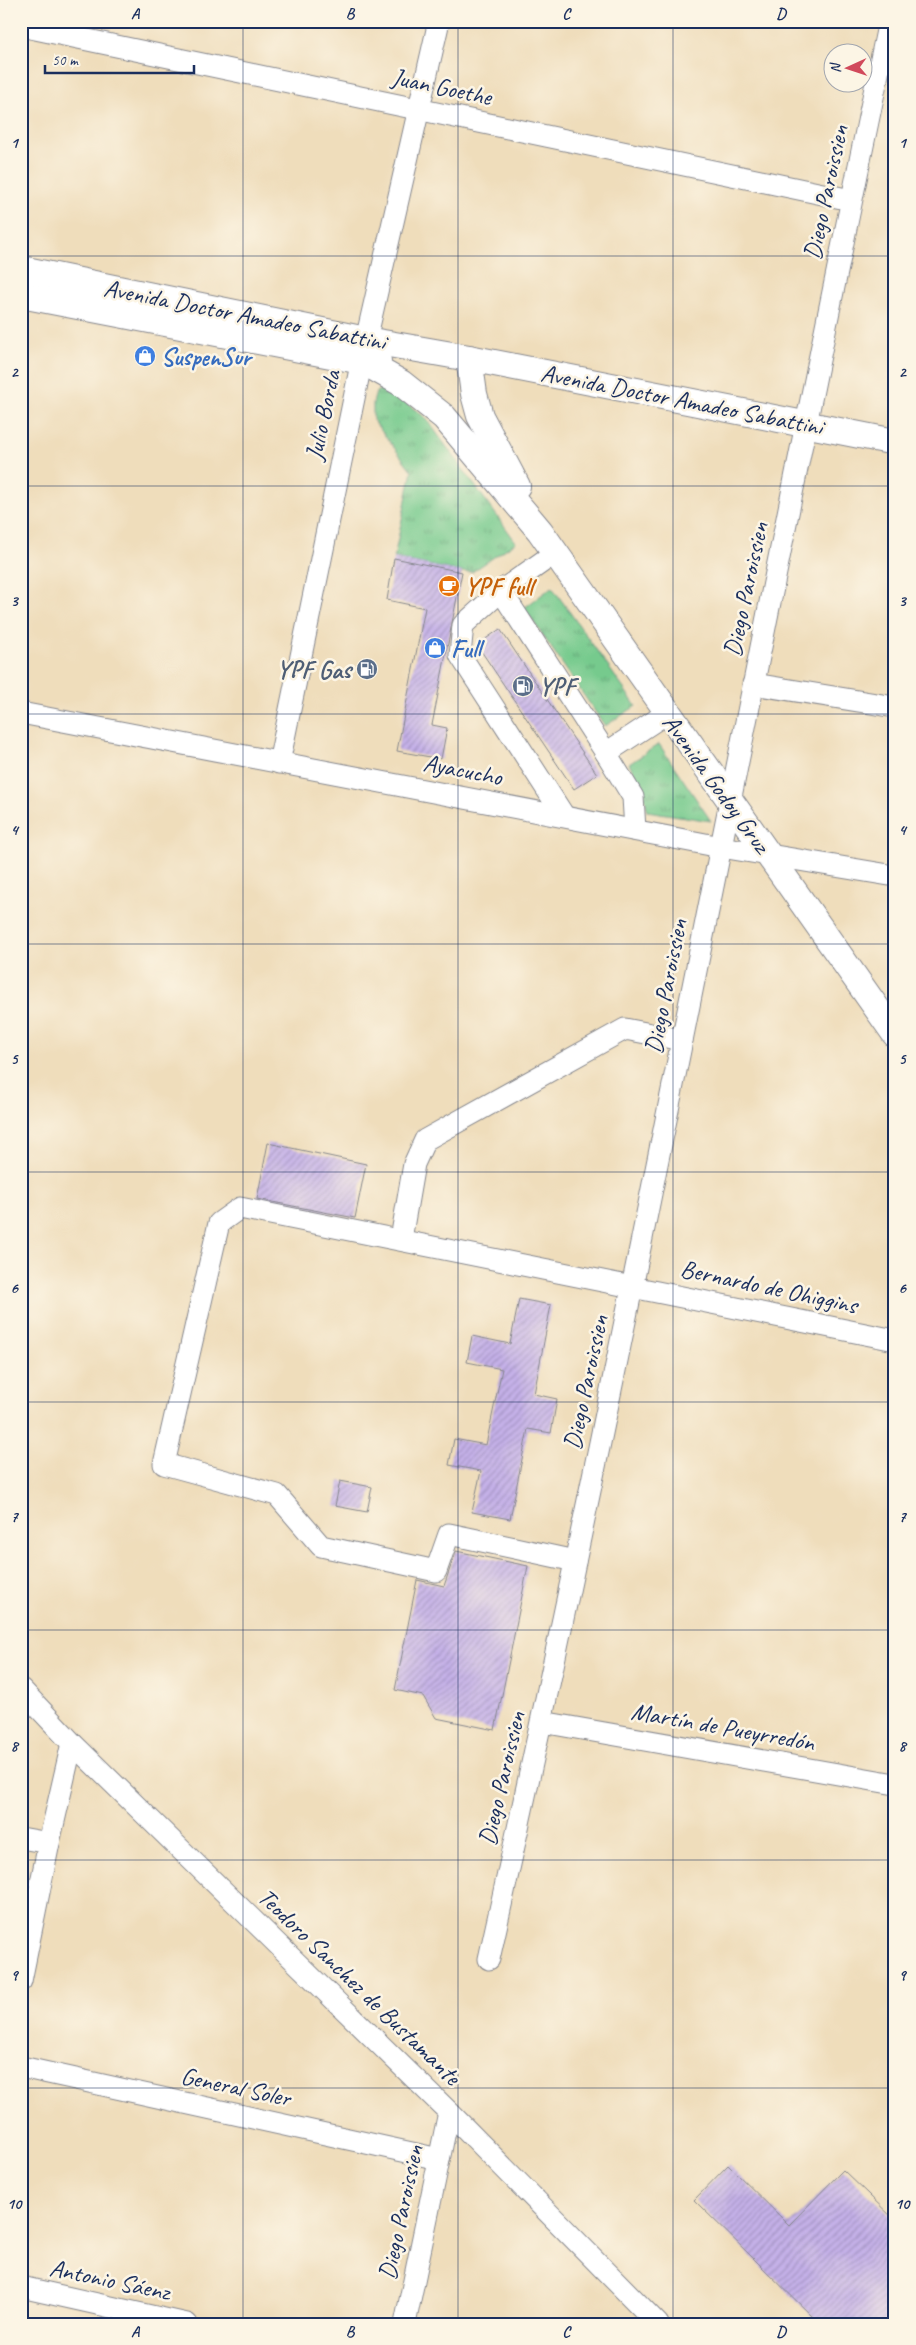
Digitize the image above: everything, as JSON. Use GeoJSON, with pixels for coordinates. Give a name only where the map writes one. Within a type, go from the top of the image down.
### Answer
{"type":"FeatureCollection","features":[{"type":"Feature","properties":{"kind":"main road","name":"Avenida Doctor Amadeo Sabattini"},"geometry":{"type":"LineString","coordinates":[[21,268],[364,350]]}},
{"type":"Feature","properties":{"kind":"main road","name":"Avenida Doctor Amadeo Sabattini"},"geometry":{"type":"LineString","coordinates":[[21,295],[364,350],[469,358],[895,442]]}},
{"type":"Feature","properties":{"kind":"main road","name":"Avenida Godoy Gruz"},"geometry":{"type":"LineString","coordinates":[[364,350],[401,383],[444,417],[540,532],[729,802],[895,1034]]}},
{"type":"Feature","properties":{"kind":"main road","name":"Avenida Godoy Gruz"},"geometry":{"type":"LineString","coordinates":[[469,358],[474,394],[480,416],[540,532]]}},
{"type":"Feature","properties":{"kind":"street","name":"Julio Borda"},"geometry":{"type":"LineString","coordinates":[[279,763],[364,350],[439,21]]}},
{"type":"Feature","properties":{"kind":"street","name":"Diego Paroissien"},"geometry":{"type":"LineString","coordinates":[[489,1960],[542,1722],[633,1286],[729,802],[889,21]]}},
{"type":"Feature","properties":{"kind":"street","name":"Juan Goethe"},"geometry":{"type":"LineString","coordinates":[[21,26],[851,200]]}},
{"type":"Feature","properties":{"kind":"street"},"geometry":{"type":"LineString","coordinates":[[555,554],[501,590],[463,624],[460,655],[564,816]]}},
{"type":"Feature","properties":{"kind":"street"},"geometry":{"type":"LineString","coordinates":[[501,590],[633,798],[635,830]]}},
{"type":"Feature","properties":{"kind":"street"},"geometry":{"type":"LineString","coordinates":[[753,684],[895,707]]}},
{"type":"Feature","properties":{"kind":"street","name":"Ayacucho"},"geometry":{"type":"LineString","coordinates":[[21,713],[721,847],[895,876]]}},
{"type":"Feature","properties":{"kind":"street"},"geometry":{"type":"LineString","coordinates":[[606,753],[667,713]]}},
{"type":"Feature","properties":{"kind":"street"},"geometry":{"type":"LineString","coordinates":[[401,1240],[414,1164],[425,1140],[625,1030],[682,1040]]}},
{"type":"Feature","properties":{"kind":"street","name":"Bernardo de Ohiggins"},"geometry":{"type":"LineString","coordinates":[[576,1561],[449,1534],[436,1571],[320,1546],[278,1495],[164,1464],[219,1223],[240,1208],[895,1340]]}},
{"type":"Feature","properties":{"kind":"street","name":"Teodoro Sanchez de Bustamante"},"geometry":{"type":"LineString","coordinates":[[21,1690],[72,1743],[449,2112],[658,2324]]}},
{"type":"Feature","properties":{"kind":"street","name":"Martín de Pueyrredón"},"geometry":{"type":"LineString","coordinates":[[542,1722],[895,1784]]}},
{"type":"Feature","properties":{"kind":"street"},"geometry":{"type":"LineString","coordinates":[[21,1981],[72,1743]]}},
{"type":"Feature","properties":{"kind":"street"},"geometry":{"type":"LineString","coordinates":[[21,1838],[49,1844]]}},
{"type":"Feature","properties":{"kind":"street","name":"General Soler"},"geometry":{"type":"LineString","coordinates":[[21,2067],[439,2160]]}},
{"type":"Feature","properties":{"kind":"street","name":"Diego Paroissien"},"geometry":{"type":"LineString","coordinates":[[405,2324],[449,2112]]}},
{"type":"Feature","properties":{"kind":"street","name":"Antonio Sáenz"},"geometry":{"type":"LineString","coordinates":[[21,2287],[187,2324]]}},
{"type":"Feature","properties":{"kind":"green space"},"geometry":{"type":"Polygon","coordinates":[[[384,387],[425,417],[516,542],[472,572],[462,572],[394,558],[412,471],[373,420],[373,403],[376,392],[384,387]]]}},
{"type":"Feature","properties":{"kind":"green space"},"geometry":{"type":"Polygon","coordinates":[[[552,587],[636,706],[605,726],[524,608],[552,587]]]}},
{"type":"Feature","properties":{"kind":"green space"},"geometry":{"type":"Polygon","coordinates":[[[659,744],[711,821],[647,811],[644,790],[629,764],[659,744]]]}},
{"type":"Feature","properties":{"kind":"building"},"geometry":{"type":"Polygon","coordinates":[[[394,558],[462,572],[432,725],[447,728],[441,759],[397,751],[425,608],[387,600],[394,558]]]}},
{"type":"Feature","properties":{"kind":"building"},"geometry":{"type":"Polygon","coordinates":[[[500,629],[597,774],[574,789],[477,645],[500,629]]]}},
{"type":"Feature","properties":{"kind":"building"},"geometry":{"type":"Polygon","coordinates":[[[268,1143],[366,1164],[355,1218],[257,1199],[268,1143]]]}},
{"type":"Feature","properties":{"kind":"building"},"geometry":{"type":"Polygon","coordinates":[[[519,1299],[551,1305],[534,1394],[557,1399],[551,1433],[528,1429],[510,1519],[472,1512],[481,1471],[449,1465],[454,1439],[486,1445],[502,1369],[467,1362],[472,1336],[510,1344],[519,1299]]]}},
{"type":"Feature","properties":{"kind":"building"},"geometry":{"type":"Polygon","coordinates":[[[340,1481],[372,1487],[367,1512],[335,1506],[340,1481]]]}},
{"type":"Feature","properties":{"kind":"building"},"geometry":{"type":"Polygon","coordinates":[[[456,1551],[528,1566],[495,1730],[436,1718],[423,1696],[395,1690],[417,1580],[444,1586],[456,1551]]]}},
{"type":"Feature","properties":{"kind":"building"},"geometry":{"type":"Polygon","coordinates":[[[728,2165],[789,2225],[843,2170],[895,2220],[895,2313],[884,2324],[820,2324],[694,2200],[728,2165]]]}},
{"type":"Feature","properties":{"kind":"place","name":"SuspenSur"},"geometry":{"type":"Point","coordinates":[145,356]}},
{"type":"Feature","properties":{"kind":"place","name":"YPF full"},"geometry":{"type":"Point","coordinates":[449,586]}},
{"type":"Feature","properties":{"kind":"place","name":"Full"},"geometry":{"type":"Point","coordinates":[435,648]}},
{"type":"Feature","properties":{"kind":"place","name":"YPF Gas"},"geometry":{"type":"Point","coordinates":[367,669]}},
{"type":"Feature","properties":{"kind":"place","name":"YPF"},"geometry":{"type":"Point","coordinates":[523,686]}}]}
